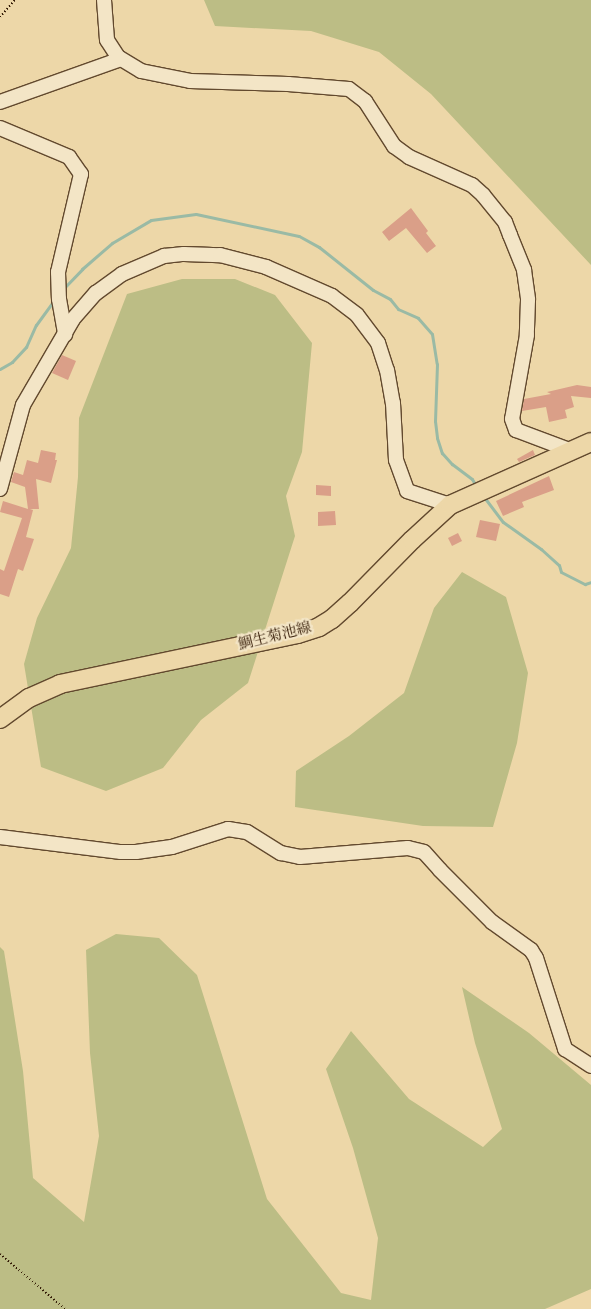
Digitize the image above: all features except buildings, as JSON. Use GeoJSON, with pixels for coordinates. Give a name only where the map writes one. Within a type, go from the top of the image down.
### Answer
{"type":"FeatureCollection","features":[{"type":"Feature","properties":{"kind":"main road","name":"鯛生菊池線"},"geometry":{"type":"LineString","coordinates":[[0,719],[29,698],[60,684],[298,634],[318,627],[332,619],[350,603],[412,540],[450,505],[591,442]]}},
{"type":"Feature","properties":{"kind":"street"},"geometry":{"type":"LineString","coordinates":[[104,0],[107,40],[118,57],[141,71],[190,81],[288,84],[349,89],[364,101],[394,146],[410,157],[472,185],[484,195],[504,222],[510,235],[524,270],[528,300],[527,335],[512,419],[516,430],[572,451]]}},
{"type":"Feature","properties":{"kind":"street"},"geometry":{"type":"LineString","coordinates":[[0,102],[122,59]]}},
{"type":"Feature","properties":{"kind":"street"},"geometry":{"type":"LineString","coordinates":[[0,128],[69,156],[81,174],[58,272],[59,299],[65,334]]}},
{"type":"Feature","properties":{"kind":"street"},"geometry":{"type":"LineString","coordinates":[[0,489],[23,405],[73,319],[96,293],[122,274],[164,256],[184,254],[220,255],[266,266],[332,296],[357,315],[378,343],[387,370],[393,403],[396,460],[407,491],[450,505]]}},
{"type":"Feature","properties":{"kind":"street"},"geometry":{"type":"LineString","coordinates":[[0,837],[120,852],[136,852],[172,847],[228,829],[247,832],[281,853],[300,857],[408,848],[424,852],[492,922],[531,950],[536,958],[565,1049],[591,1066]]}},
{"type":"Feature","properties":{"kind":"path"},"geometry":{"type":"LineString","coordinates":[[0,17],[15,0]]}},
{"type":"Feature","properties":{"kind":"path"},"geometry":{"type":"LineString","coordinates":[[0,1254],[65,1309]]}},
{"type":"Feature","properties":{"kind":"green space"},"geometry":{"type":"Polygon","coordinates":[[[204,0],[591,0],[591,265],[431,94],[379,52],[311,31],[215,26],[204,0]]]}},
{"type":"Feature","properties":{"kind":"green space"},"geometry":{"type":"Polygon","coordinates":[[[182,279],[235,279],[275,295],[312,343],[302,452],[286,496],[295,536],[248,683],[201,720],[163,768],[106,791],[41,767],[24,664],[37,618],[71,548],[78,477],[79,418],[127,294],[182,279]]]}},
{"type":"Feature","properties":{"kind":"green space"},"geometry":{"type":"Polygon","coordinates":[[[462,572],[506,597],[528,673],[517,743],[493,827],[423,826],[295,807],[296,771],[349,736],[404,693],[434,608],[462,572]]]}},
{"type":"Feature","properties":{"kind":"green space"},"geometry":{"type":"Polygon","coordinates":[[[116,934],[159,938],[197,975],[267,1199],[341,1293],[371,1300],[378,1238],[353,1148],[326,1069],[351,1031],[409,1099],[483,1147],[502,1129],[475,1043],[462,987],[529,1033],[591,1085],[591,1289],[545,1309],[0,1309],[0,947],[4,951],[23,1071],[33,1178],[84,1222],[99,1136],[90,1053],[86,950],[116,934]]]}},
{"type":"Feature","properties":{"kind":"waterway"},"geometry":{"type":"LineString","coordinates":[[63,289],[82,269],[112,243],[151,220],[196,214],[299,236],[319,247],[373,290],[390,299],[398,309],[418,318],[432,334],[437,364],[435,421],[437,438],[442,453],[452,464],[472,479],[476,486]]}},
{"type":"Feature","properties":{"kind":"waterway"},"geometry":{"type":"LineString","coordinates":[[0,369],[12,362],[26,347],[36,325],[55,299]]}},
{"type":"Feature","properties":{"kind":"waterway"},"geometry":{"type":"LineString","coordinates":[[484,497],[503,522],[541,549],[559,565],[561,572],[585,584],[591,582]]}}]}
